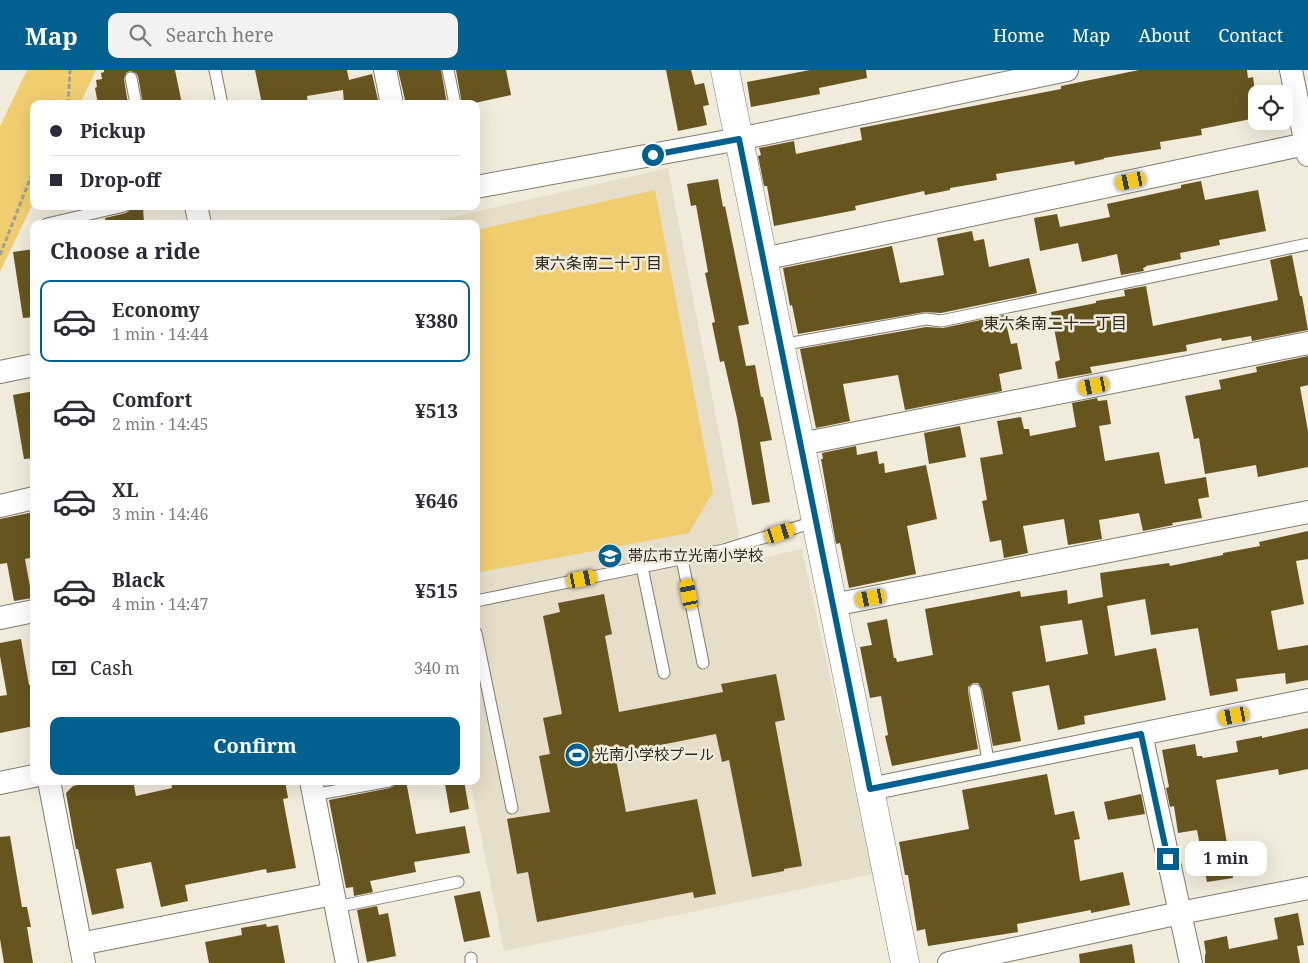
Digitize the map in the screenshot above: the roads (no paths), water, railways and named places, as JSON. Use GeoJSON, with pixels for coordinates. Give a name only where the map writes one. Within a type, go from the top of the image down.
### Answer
{"type":"FeatureCollection","features":[{"type":"Feature","properties":{"kind":"street"},"geometry":{"type":"LineString","coordinates":[[385,70],[391,100]]}},
{"type":"Feature","properties":{"kind":"street"},"geometry":{"type":"LineString","coordinates":[[725,70],[905,963]]}},
{"type":"Feature","properties":{"kind":"street"},"geometry":{"type":"LineString","coordinates":[[480,186],[739,139],[1006,76],[1068,70]]}},
{"type":"Feature","properties":{"kind":"street"},"geometry":{"type":"LineString","coordinates":[[763,259],[1307,149],[1291,70]]}},
{"type":"Feature","properties":{"kind":"street"},"geometry":{"type":"LineString","coordinates":[[801,444],[1308,343]]}},
{"type":"Feature","properties":{"kind":"street"},"geometry":{"type":"LineString","coordinates":[[0,372],[30,366]]}},
{"type":"Feature","properties":{"kind":"street"},"geometry":{"type":"LineString","coordinates":[[0,506],[30,499]]}},
{"type":"Feature","properties":{"kind":"street"},"geometry":{"type":"LineString","coordinates":[[833,605],[1308,512]]}},
{"type":"Feature","properties":{"kind":"street"},"geometry":{"type":"LineString","coordinates":[[0,618],[30,612]]}},
{"type":"Feature","properties":{"kind":"street"},"geometry":{"type":"LineString","coordinates":[[870,789],[1308,700]]}},
{"type":"Feature","properties":{"kind":"street"},"geometry":{"type":"LineString","coordinates":[[1141,734],[1191,963]]}},
{"type":"Feature","properties":{"kind":"street"},"geometry":{"type":"LineString","coordinates":[[0,783],[30,777]]}},
{"type":"Feature","properties":{"kind":"street"},"geometry":{"type":"LineString","coordinates":[[50,785],[82,953],[334,901]]}},
{"type":"Feature","properties":{"kind":"street"},"geometry":{"type":"LineString","coordinates":[[312,788],[347,963]]}},
{"type":"Feature","properties":{"kind":"street"},"geometry":{"type":"LineString","coordinates":[[948,963],[1180,913],[1308,888]]}},
{"type":"Feature","properties":{"kind":"lane"},"geometry":{"type":"LineString","coordinates":[[215,70],[221,100]]}},
{"type":"Feature","properties":{"kind":"lane"},"geometry":{"type":"LineString","coordinates":[[448,70],[454,100]]}},
{"type":"Feature","properties":{"kind":"lane"},"geometry":{"type":"LineString","coordinates":[[131,78],[135,100]]}},
{"type":"Feature","properties":{"kind":"lane"},"geometry":{"type":"LineString","coordinates":[[60,220],[92,210]]}},
{"type":"Feature","properties":{"kind":"lane"},"geometry":{"type":"LineString","coordinates":[[781,346],[926,319],[941,321],[1308,244]]}},
{"type":"Feature","properties":{"kind":"lane"},"geometry":{"type":"LineString","coordinates":[[480,600],[724,550],[817,521]]}},
{"type":"Feature","properties":{"kind":"lane"},"geometry":{"type":"LineString","coordinates":[[682,559],[703,663]]}},
{"type":"Feature","properties":{"kind":"lane"},"geometry":{"type":"LineString","coordinates":[[642,567],[664,673]]}},
{"type":"Feature","properties":{"kind":"lane"},"geometry":{"type":"LineString","coordinates":[[480,652],[512,808]]}},
{"type":"Feature","properties":{"kind":"lane"},"geometry":{"type":"LineString","coordinates":[[975,690],[989,765]]}},
{"type":"Feature","properties":{"kind":"lane"},"geometry":{"type":"LineString","coordinates":[[312,788],[345,785]]}},
{"type":"Feature","properties":{"kind":"lane"},"geometry":{"type":"LineString","coordinates":[[334,901],[458,882]]}},
{"type":"Feature","properties":{"kind":"place","name":"帯広市立光南小学校"},"geometry":{"type":"Point","coordinates":[610,556]}},
{"type":"Feature","properties":{"kind":"place","name":"光南小学校プール"},"geometry":{"type":"Point","coordinates":[577,755]}},
{"type":"Feature","properties":{"kind":"district","name":"東六条南二十丁目"},"geometry":{"type":"Point","coordinates":[598,263]}},
{"type":"Feature","properties":{"kind":"district","name":"東六条南二十一丁目"},"geometry":{"type":"Point","coordinates":[1055,323]}}]}
